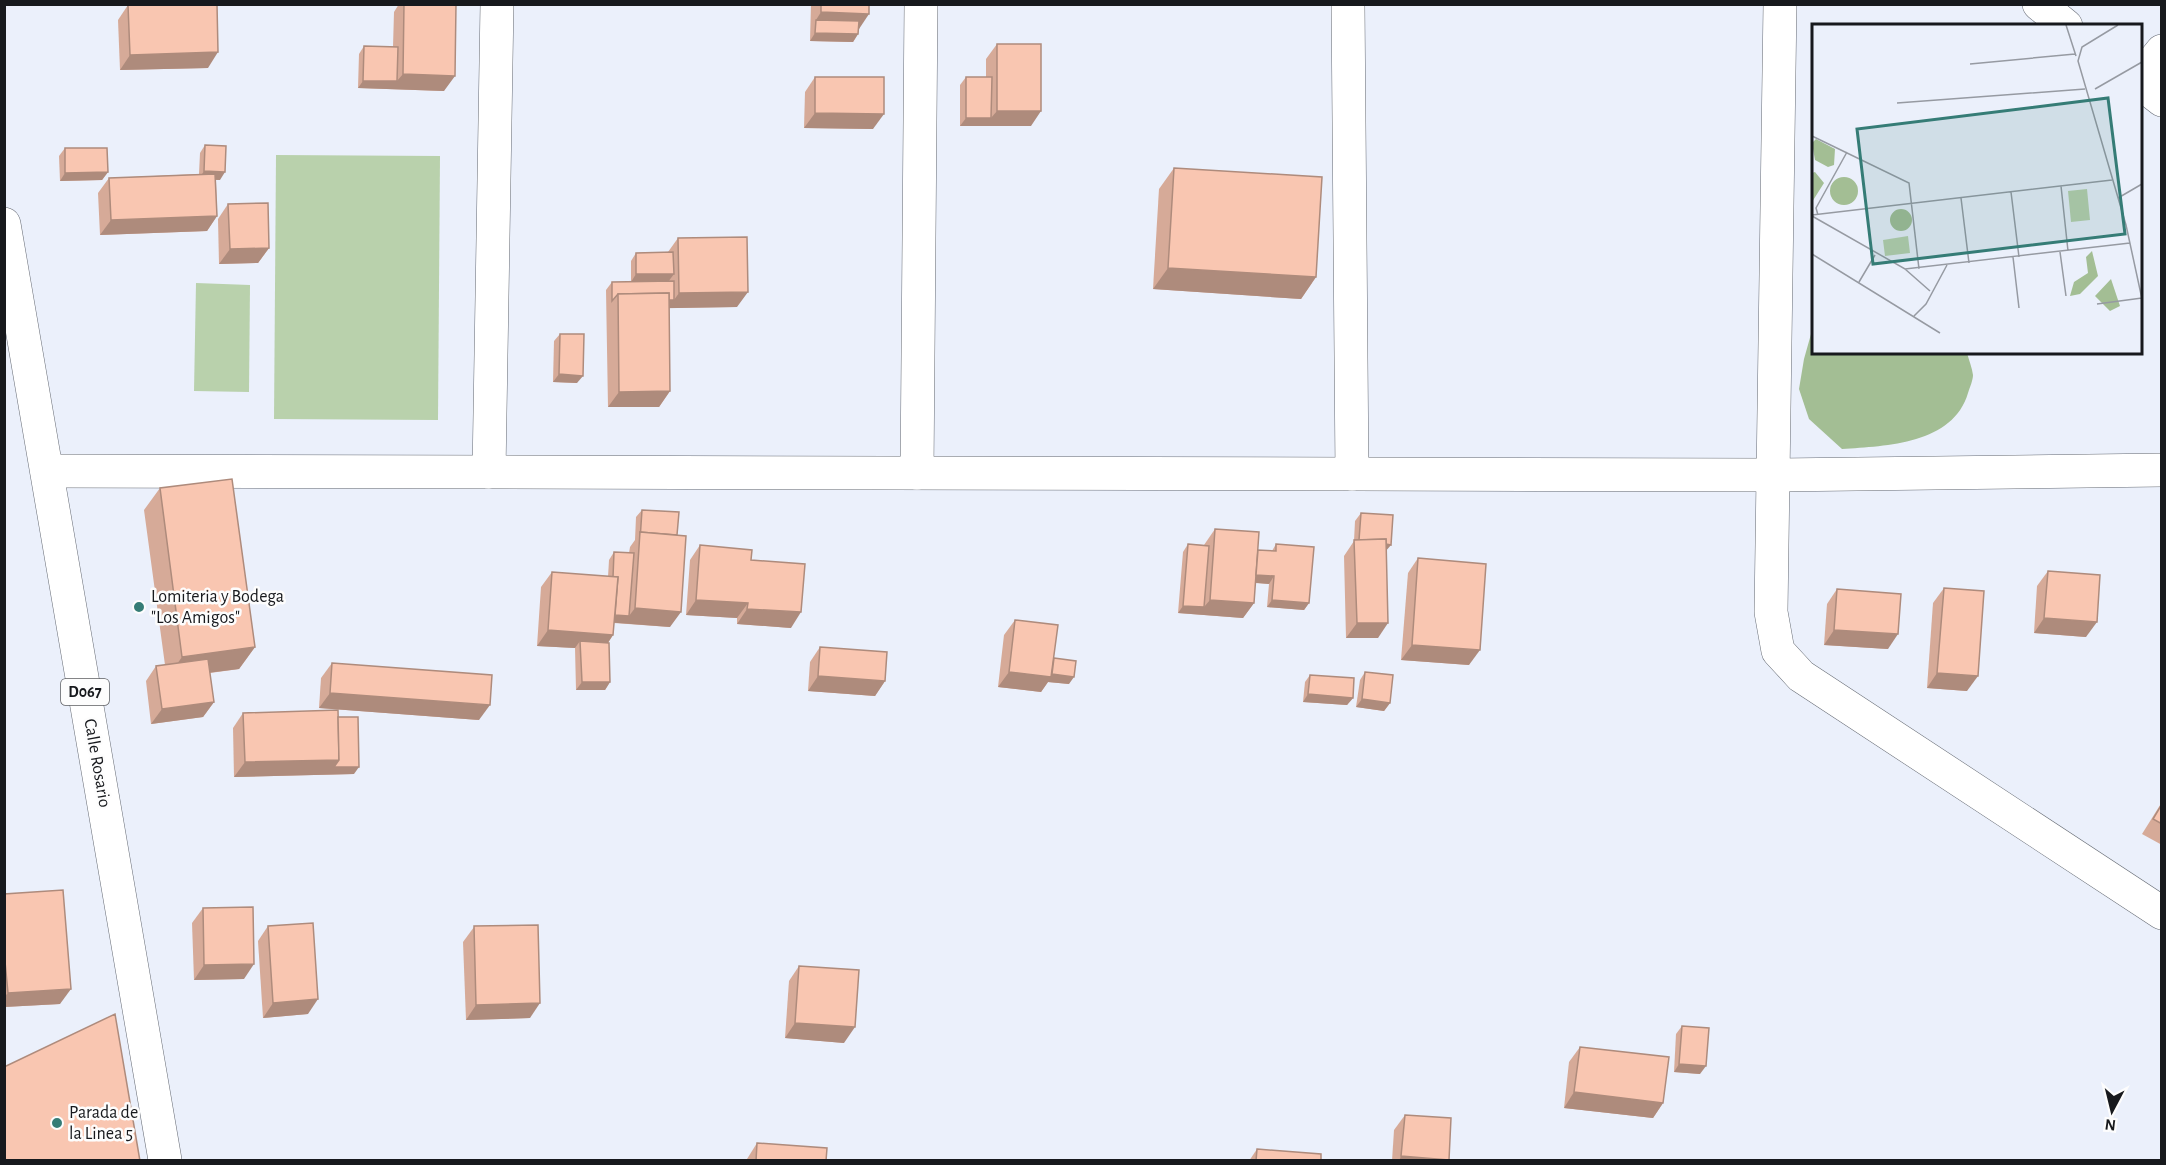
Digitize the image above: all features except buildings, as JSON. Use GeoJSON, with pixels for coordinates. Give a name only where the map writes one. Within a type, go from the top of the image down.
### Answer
{"type":"FeatureCollection","features":[{"type":"Feature","properties":{"kind":"street"},"geometry":{"type":"LineString","coordinates":[[489,472],[497,4]]}},
{"type":"Feature","properties":{"kind":"street"},"geometry":{"type":"LineString","coordinates":[[917,473],[921,4]]}},
{"type":"Feature","properties":{"kind":"street"},"geometry":{"type":"LineString","coordinates":[[1348,4],[1352,474]]}},
{"type":"Feature","properties":{"kind":"street"},"geometry":{"type":"LineString","coordinates":[[1780,4],[1772,474],[1772,612],[1778,651],[1802,676],[2162,913]]}},
{"type":"Feature","properties":{"kind":"street"},"geometry":{"type":"LineString","coordinates":[[2038,4],[2063,24]]}},
{"type":"Feature","properties":{"kind":"street"},"geometry":{"type":"LineString","coordinates":[[2142,76],[2162,51]]}},
{"type":"Feature","properties":{"kind":"street"},"geometry":{"type":"LineString","coordinates":[[2142,85],[2162,100]]}},
{"type":"Feature","properties":{"kind":"street","name":"Calle Rosario"},"geometry":{"type":"LineString","coordinates":[[4,224],[11,309],[47,471],[165,1161]]}},
{"type":"Feature","properties":{"kind":"street"},"geometry":{"type":"LineString","coordinates":[[47,471],[1772,474],[2162,470]]}},
{"type":"Feature","properties":{"kind":"green space"},"geometry":{"type":"Polygon","coordinates":[[[276,155],[440,156],[438,420],[274,419],[276,155]]]}},
{"type":"Feature","properties":{"kind":"green space"},"geometry":{"type":"Polygon","coordinates":[[[196,283],[250,285],[249,392],[194,391],[196,283]]]}},
{"type":"Feature","properties":{"kind":"green space"},"geometry":{"type":"Polygon","coordinates":[[[1812,331],[1812,354],[1967,354],[1973,377],[1960,410],[1948,423],[1933,432],[1898,443],[1842,449],[1809,419],[1799,389],[1812,331]]]}},
{"type":"Feature","properties":{"kind":"place","name":"Lomiteria y Bodega \"Los Amigos\""},"geometry":{"type":"Point","coordinates":[139,607]}},
{"type":"Feature","properties":{"kind":"place","name":"Parada de la Linea 5"},"geometry":{"type":"Point","coordinates":[57,1123]}}]}
